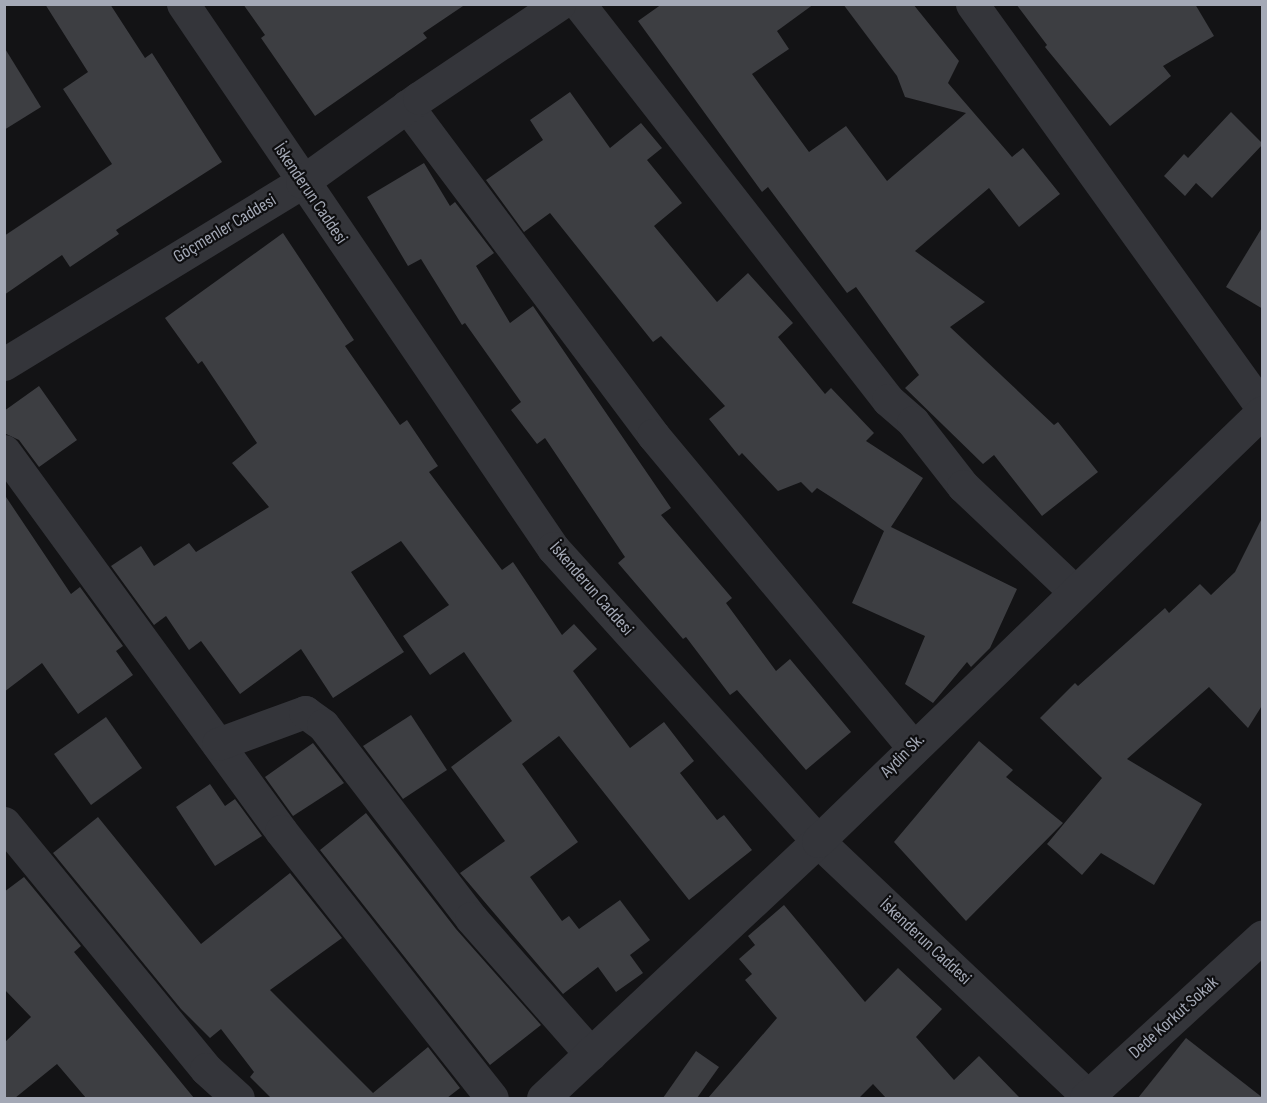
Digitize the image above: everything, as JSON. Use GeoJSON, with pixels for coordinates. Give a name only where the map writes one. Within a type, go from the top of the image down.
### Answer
{"type":"FeatureCollection","features":[{"type":"Feature","properties":{"kind":"street","name":"İskenderun Caddesi"},"geometry":{"type":"LineString","coordinates":[[183,4],[553,548],[818,841],[1088,1098]]}},
{"type":"Feature","properties":{"kind":"street","name":"Göçmenler Caddesi"},"geometry":{"type":"LineString","coordinates":[[4,364],[302,182],[407,106],[559,4]]}},
{"type":"Feature","properties":{"kind":"street"},"geometry":{"type":"LineString","coordinates":[[579,4],[888,400],[913,422],[963,486],[1075,592]]}},
{"type":"Feature","properties":{"kind":"street"},"geometry":{"type":"LineString","coordinates":[[972,4],[1263,410]]}},
{"type":"Feature","properties":{"kind":"street"},"geometry":{"type":"LineString","coordinates":[[407,106],[653,435],[912,746]]}},
{"type":"Feature","properties":{"kind":"street","name":"Aydin Sk."},"geometry":{"type":"LineString","coordinates":[[543,1098],[818,841],[912,746],[1263,410]]}},
{"type":"Feature","properties":{"kind":"street"},"geometry":{"type":"LineString","coordinates":[[4,451],[281,831],[492,1098]]}},
{"type":"Feature","properties":{"kind":"street"},"geometry":{"type":"LineString","coordinates":[[218,744],[305,712],[323,725],[471,918],[591,1054]]}},
{"type":"Feature","properties":{"kind":"street"},"geometry":{"type":"LineString","coordinates":[[4,823],[206,1069],[238,1098]]}},
{"type":"Feature","properties":{"kind":"street","name":"Dede Korkut Sokak"},"geometry":{"type":"LineString","coordinates":[[1088,1098],[1263,937]]}},
{"type":"Feature","properties":{"kind":"building"},"geometry":{"type":"Polygon","coordinates":[[[45,4],[110,4],[145,58],[152,53],[222,162],[116,230],[119,234],[70,267],[62,255],[4,295],[4,236],[112,164],[63,89],[88,72],[45,4]]]}},
{"type":"Feature","properties":{"kind":"building"},"geometry":{"type":"Polygon","coordinates":[[[243,4],[466,4],[423,33],[427,38],[315,116],[261,38],[265,35],[243,4]]]}},
{"type":"Feature","properties":{"kind":"building"},"geometry":{"type":"Polygon","coordinates":[[[662,4],[814,4],[777,31],[789,49],[752,74],[809,152],[846,126],[887,181],[966,113],[905,97],[897,76],[843,4],[913,4],[959,61],[948,83],[1012,157],[1023,148],[1060,194],[1019,227],[989,188],[915,251],[985,302],[950,327],[1054,425],[1058,422],[1098,472],[1042,516],[994,455],[983,464],[905,388],[919,375],[856,287],[847,293],[768,187],[762,192],[638,21],[662,4]]]}},
{"type":"Feature","properties":{"kind":"building"},"geometry":{"type":"Polygon","coordinates":[[[1016,4],[1195,4],[1214,36],[1163,66],[1171,76],[1110,126],[1045,47],[1047,45],[1016,4]]]}},
{"type":"Feature","properties":{"kind":"building"},"geometry":{"type":"Polygon","coordinates":[[[4,47],[41,107],[4,130],[4,47]]]}},
{"type":"Feature","properties":{"kind":"building"},"geometry":{"type":"Polygon","coordinates":[[[570,92],[610,148],[641,123],[662,148],[647,160],[682,203],[654,226],[717,302],[748,273],[793,323],[778,337],[825,394],[831,388],[874,433],[866,441],[923,478],[891,527],[1017,589],[990,648],[971,667],[967,662],[933,703],[905,684],[925,636],[852,603],[884,531],[817,488],[812,493],[801,482],[778,491],[742,453],[739,456],[709,419],[725,406],[661,336],[653,342],[550,213],[524,232],[486,180],[543,140],[530,120],[570,92]]]}},
{"type":"Feature","properties":{"kind":"building"},"geometry":{"type":"Polygon","coordinates":[[[1231,112],[1263,144],[1212,198],[1196,183],[1185,196],[1164,176],[1184,154],[1188,158],[1231,112]]]}},
{"type":"Feature","properties":{"kind":"building"},"geometry":{"type":"Polygon","coordinates":[[[424,163],[450,206],[455,202],[494,253],[476,266],[510,323],[533,306],[671,508],[661,515],[732,598],[726,603],[776,671],[790,659],[851,732],[806,770],[737,690],[730,695],[686,637],[683,639],[618,563],[625,557],[545,438],[537,444],[511,410],[521,402],[465,323],[462,325],[421,259],[408,266],[367,197],[424,163]]]}},
{"type":"Feature","properties":{"kind":"building"},"geometry":{"type":"Polygon","coordinates":[[[1263,226],[1263,309],[1226,287],[1263,226]]]}},
{"type":"Feature","properties":{"kind":"building"},"geometry":{"type":"Polygon","coordinates":[[[283,233],[354,340],[345,346],[400,425],[407,420],[438,466],[429,472],[502,570],[513,562],[562,635],[574,624],[597,649],[573,671],[630,748],[664,722],[694,761],[680,773],[717,820],[724,815],[752,850],[689,900],[559,736],[522,764],[578,842],[530,877],[562,921],[569,916],[579,929],[620,900],[650,940],[630,955],[643,973],[616,992],[598,967],[563,994],[460,873],[505,841],[451,767],[512,721],[464,652],[430,675],[403,636],[449,605],[401,541],[351,572],[404,652],[333,698],[301,649],[240,694],[201,641],[189,650],[166,616],[154,625],[111,566],[141,546],[154,566],[189,543],[196,552],[269,507],[232,463],[257,443],[202,361],[198,364],[165,318],[283,233]]]}},
{"type":"Feature","properties":{"kind":"building"},"geometry":{"type":"Polygon","coordinates":[[[39,386],[77,440],[39,467],[19,440],[4,433],[4,411],[39,386]]]}},
{"type":"Feature","properties":{"kind":"building"},"geometry":{"type":"Polygon","coordinates":[[[4,494],[71,594],[80,587],[123,646],[116,651],[133,675],[78,714],[42,663],[4,692],[4,494]]]}},
{"type":"Feature","properties":{"kind":"building"},"geometry":{"type":"Polygon","coordinates":[[[1263,516],[1263,704],[1248,728],[1209,687],[1127,759],[1202,804],[1154,885],[1101,853],[1082,875],[1047,844],[1102,778],[1040,718],[1075,683],[1078,686],[1165,608],[1169,613],[1200,584],[1211,595],[1235,572],[1263,516]]]}},
{"type":"Feature","properties":{"kind":"building"},"geometry":{"type":"Polygon","coordinates":[[[411,715],[447,770],[403,799],[363,746],[411,715]]]}},
{"type":"Feature","properties":{"kind":"building"},"geometry":{"type":"Polygon","coordinates":[[[106,717],[142,768],[91,805],[54,754],[106,717]]]}},
{"type":"Feature","properties":{"kind":"building"},"geometry":{"type":"Polygon","coordinates":[[[979,741],[1013,770],[1006,777],[1063,823],[966,921],[894,842],[979,741]]]}},
{"type":"Feature","properties":{"kind":"building"},"geometry":{"type":"Polygon","coordinates":[[[313,743],[344,783],[293,816],[265,777],[313,743]]]}},
{"type":"Feature","properties":{"kind":"building"},"geometry":{"type":"Polygon","coordinates":[[[210,784],[225,806],[235,799],[262,836],[215,866],[176,807],[210,784]]]}},
{"type":"Feature","properties":{"kind":"building"},"geometry":{"type":"Polygon","coordinates":[[[366,813],[456,929],[541,1025],[490,1065],[320,850],[366,813]]]}},
{"type":"Feature","properties":{"kind":"building"},"geometry":{"type":"Polygon","coordinates":[[[98,817],[201,944],[290,873],[342,938],[270,990],[373,1093],[428,1047],[460,1088],[447,1098],[271,1098],[250,1077],[254,1072],[221,1029],[210,1038],[181,1009],[53,853],[98,817]]]}},
{"type":"Feature","properties":{"kind":"building"},"geometry":{"type":"Polygon","coordinates":[[[24,877],[81,946],[74,952],[194,1098],[86,1098],[57,1064],[15,1098],[4,1098],[4,1043],[31,1017],[4,989],[4,892],[24,877]]]}},
{"type":"Feature","properties":{"kind":"building"},"geometry":{"type":"Polygon","coordinates":[[[784,905],[865,1002],[898,968],[942,1009],[916,1037],[954,1080],[979,1056],[1020,1098],[886,1098],[873,1084],[859,1098],[708,1098],[777,1018],[745,980],[752,974],[739,959],[755,945],[748,936],[784,905]]]}},
{"type":"Feature","properties":{"kind":"building"},"geometry":{"type":"Polygon","coordinates":[[[1186,1038],[1263,1098],[1138,1098],[1186,1038]]]}},
{"type":"Feature","properties":{"kind":"building"},"geometry":{"type":"Polygon","coordinates":[[[696,1051],[719,1067],[697,1098],[663,1098],[696,1051]]]}}]}
